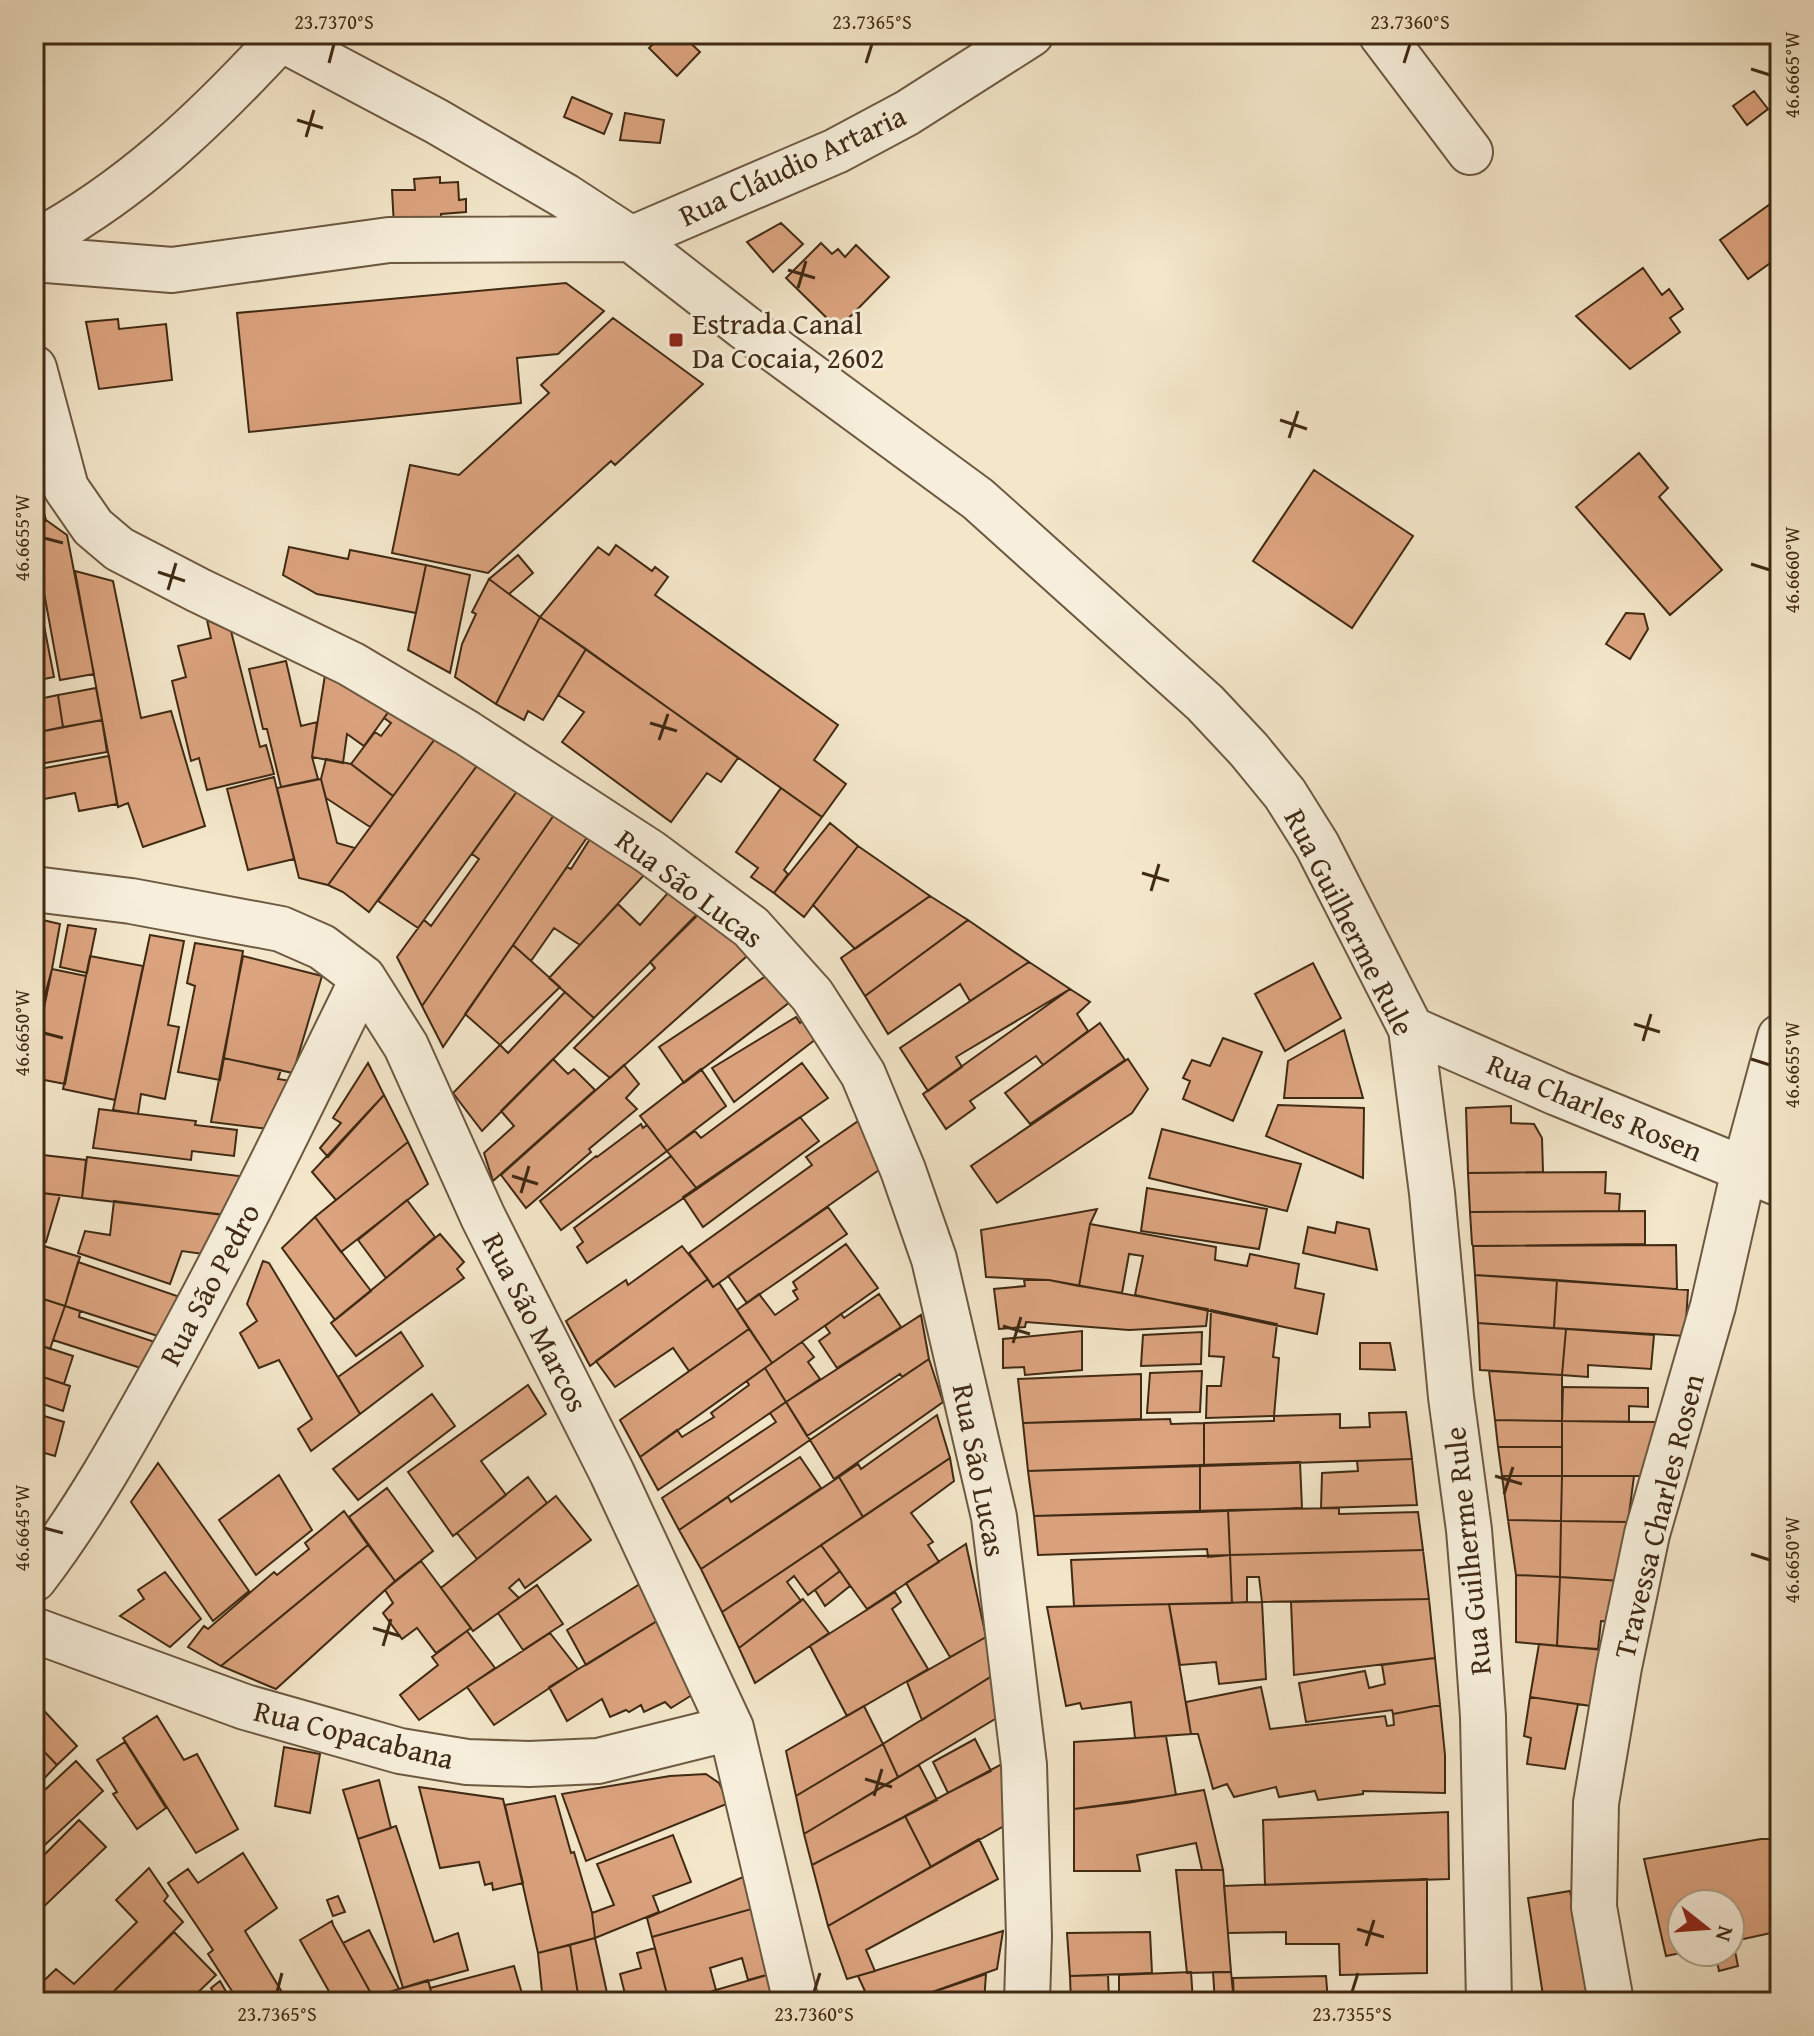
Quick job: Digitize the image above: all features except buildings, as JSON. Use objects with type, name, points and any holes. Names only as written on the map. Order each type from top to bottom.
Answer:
[{"type":"street","name":"Rua Cláudio Artaria","points":[[631,239],[836,151],[907,113],[1031,34]]},
{"type":"street","points":[[1381,34],[1470,152]]},
{"type":"street","name":"Rua Guilherme Rule","points":[[277,36],[449,128],[631,239],[744,327],[978,499],[1205,703],[1276,783],[1317,845],[1411,1029],[1432,1193],[1476,1615],[1483,1717],[1489,2002]]},
{"type":"street","points":[[34,243],[79,219],[145,171],[222,101],[277,36]]},
{"type":"street","points":[[34,259],[172,270],[389,240],[631,239]]},
{"type":"street","name":"Rua São Lucas","points":[[34,368],[66,488],[93,527],[119,549],[351,664],[467,733],[650,852],[751,927],[812,995],[863,1074],[903,1170],[934,1259],[994,1517],[1024,1765],[1029,1936],[1027,2002]]},
{"type":"street","name":"Rua São Marcos","points":[[34,889],[131,901],[281,929],[322,947],[363,978],[406,1046],[483,1217],[612,1473],[731,1728],[796,2002]]},
{"type":"street","name":"Rua São Pedro","points":[[34,1579],[66,1536],[172,1356],[264,1180],[363,978]]},
{"type":"street","name":"Rua Charles Rosen","points":[[1411,1029],[1762,1177]]},
{"type":"street","name":"Travessa Charles Rosen","points":[[1611,2002],[1594,1907],[1596,1803],[1619,1667],[1647,1534],[1713,1306],[1762,1177],[1780,1037]]},
{"type":"street","name":"Rua Copacabana","points":[[34,1630],[245,1707],[400,1751],[467,1762],[529,1764],[598,1761],[731,1728]]},
{"type":"place","name":"Estrada Canal Da Cocaia, 2602","points":[[676,340]]}]
